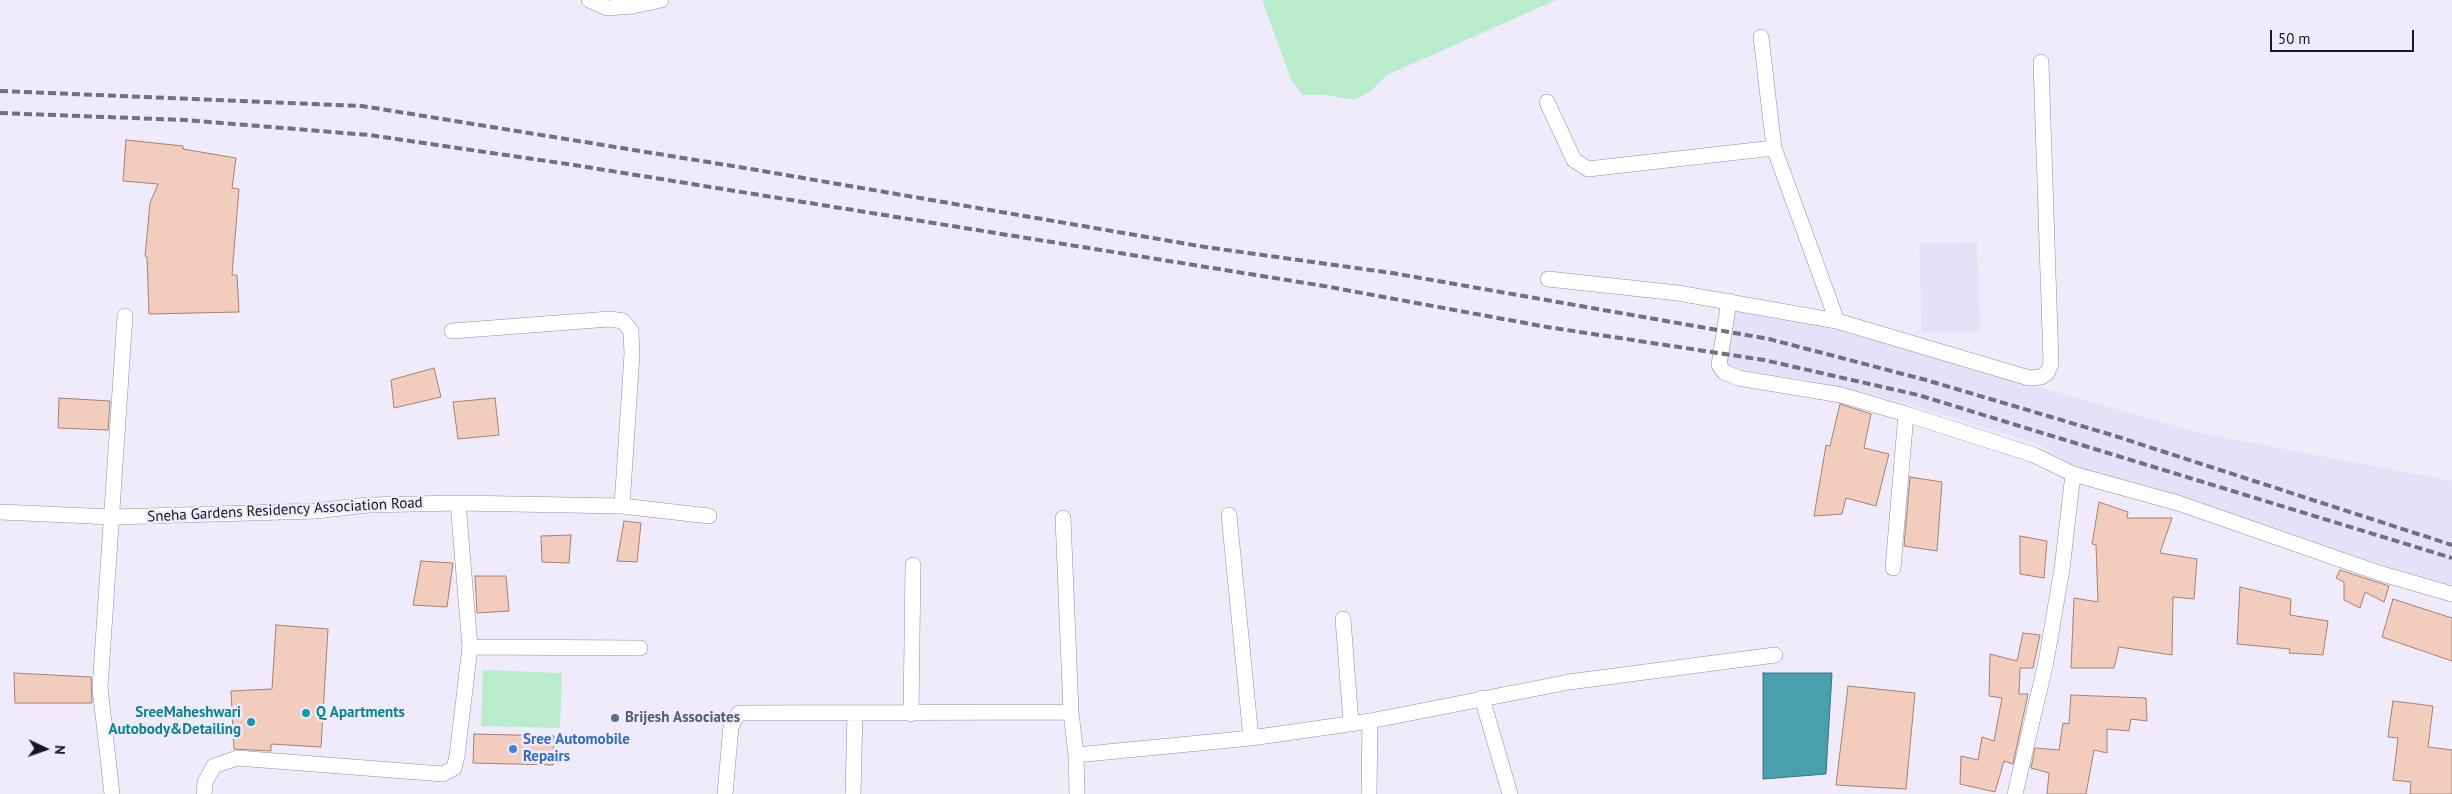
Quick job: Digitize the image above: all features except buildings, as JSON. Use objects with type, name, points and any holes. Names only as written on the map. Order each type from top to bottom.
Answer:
[{"type":"street","points":[[589,0],[607,8],[633,6],[661,0]]},
{"type":"street","points":[[1761,37],[1774,148],[1837,321]]},
{"type":"street","points":[[1548,279],[1678,293],[1837,321],[2029,378],[2041,377],[2048,372],[2051,364],[2042,62]]},
{"type":"street","points":[[1547,102],[1574,160],[1588,168],[1774,148]]},
{"type":"street","points":[[1728,301],[1720,365],[1724,372],[1738,378],[1841,395],[1906,414],[2034,455],[2073,474],[2178,503],[2379,573],[2452,594]]},
{"type":"street","points":[[112,794],[100,688],[113,517],[125,316]]},
{"type":"street","points":[[452,331],[610,319],[623,321],[631,331],[632,354],[622,506]]},
{"type":"street","points":[[1893,568],[1906,414]]},
{"type":"street","points":[[2015,794],[2046,662],[2062,569],[2073,474]]},
{"type":"street","points":[[204,794],[205,782],[214,766],[237,758],[443,774],[454,768],[470,647],[458,502]]},
{"type":"street","name":"Sneha Gardens Residency Association Road","points":[[0,512],[113,517],[316,511],[367,505],[458,502],[622,506],[709,516]]},
{"type":"street","points":[[1229,515],[1251,738]]},
{"type":"street","points":[[1063,518],[1077,794]]},
{"type":"street","points":[[911,714],[913,565]]},
{"type":"street","points":[[1343,618],[1351,723]]},
{"type":"street","points":[[470,647],[640,648]]},
{"type":"street","points":[[1076,755],[1251,738],[1370,721],[1569,682],[1775,655]]},
{"type":"street","points":[[1482,698],[1510,794]]},
{"type":"street","points":[[725,794],[732,726],[739,713],[911,714],[1072,712]]},
{"type":"street","points":[[853,794],[854,713]]},
{"type":"street","points":[[1369,794],[1370,721]]},
{"type":"shaded area","points":[[1977,242],[1980,332],[1922,333],[1919,243]]},
{"type":"shaded area","points":[[1732,309],[1825,326],[2200,433],[2452,481],[2452,587],[2073,466],[2038,444],[1905,403],[1813,381],[1727,367]]},
{"type":"green space","points":[[1262,0],[1556,0],[1387,75],[1371,91],[1355,100],[1325,95],[1303,95],[1292,82]]},
{"type":"green space","points":[[483,670],[562,673],[560,728],[481,726]]},
{"type":"water","points":[[1763,673],[1832,673],[1826,774],[1763,779]]},
{"type":"railway","points":[[0,91],[362,106],[745,168],[1205,247],[1392,273],[1769,339],[1926,380],[2112,435],[2452,545]]},
{"type":"railway","points":[[0,113],[185,120],[369,135],[574,165],[1324,286],[1547,327],[1764,360],[1918,395],[2452,558]]},
{"type":"place","name":"Q Apartments","points":[[306,713]]},
{"type":"place","name":"Brijesh Associates","points":[[615,718]]},
{"type":"place","name":"SreeMaheshwari Autobody&Detailing","points":[[251,722]]},
{"type":"place","name":"Sree Automobile Repairs","points":[[513,749]]}]
